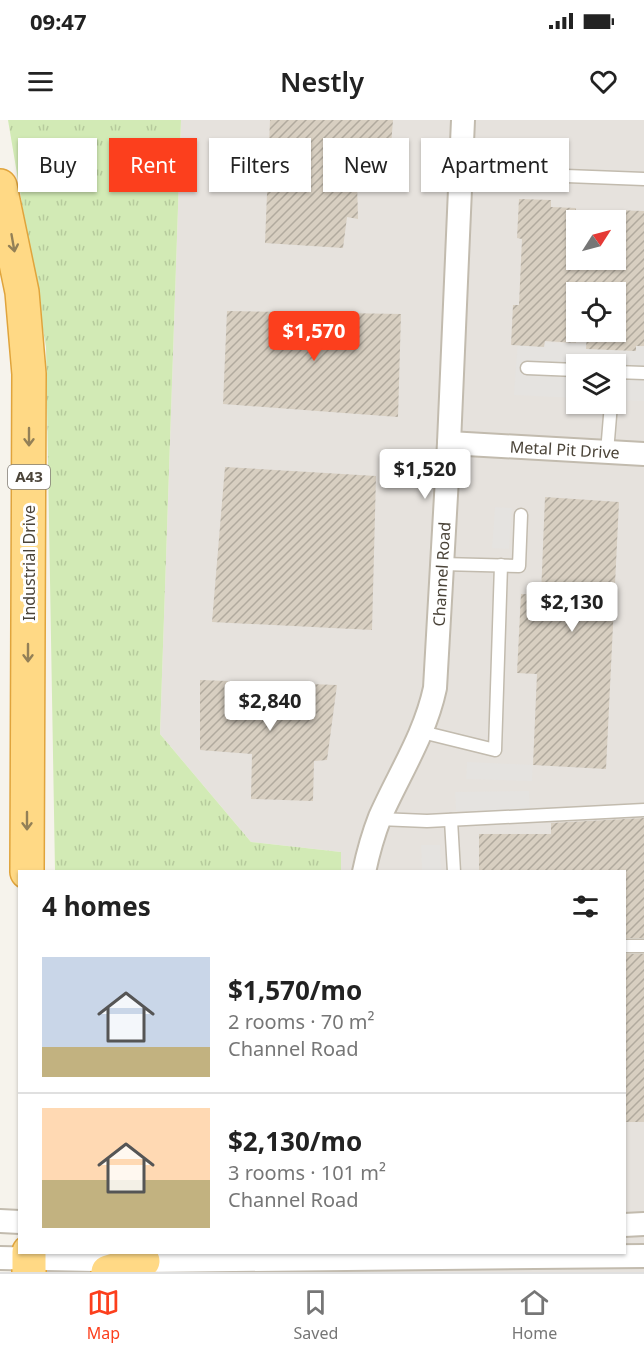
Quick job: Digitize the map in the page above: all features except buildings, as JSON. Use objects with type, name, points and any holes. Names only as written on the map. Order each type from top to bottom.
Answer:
[{"type":"highway","name":"Industrial Drive","points":[[0,186],[22,292],[29,374],[27,870]]},
{"type":"highway","points":[[108,1272],[143,1261]]},
{"type":"street","name":"Channel Road","points":[[462,138],[463,120]]},
{"type":"street","name":"Channel Road","points":[[365,870],[379,819],[422,732],[429,715],[435,688],[449,444],[459,192]]},
{"type":"street","name":"Metal Pit Drive","points":[[449,444],[644,454]]},
{"type":"street","points":[[0,1221],[18,1222]]},
{"type":"street","points":[[626,1225],[644,1224]]},
{"type":"street","points":[[22,1260],[356,1261],[644,1256]]},
{"type":"lane","points":[[569,176],[644,179]]},
{"type":"lane","points":[[527,368],[566,370]]},
{"type":"lane","points":[[626,372],[644,373]]},
{"type":"lane","points":[[607,452],[610,414]]},
{"type":"lane","points":[[442,564],[519,566],[521,515]]},
{"type":"lane","points":[[422,732],[495,750],[501,565]]},
{"type":"lane","points":[[379,819],[452,820],[644,810]]},
{"type":"lane","points":[[452,820],[454,870]]},
{"type":"lane","points":[[626,946],[644,946]]},
{"type":"shaded area","points":[[181,120],[644,120],[644,1272],[344,1272],[344,1254],[626,1254],[626,870],[341,870],[341,852],[251,842],[160,734],[179,192],[197,192],[197,138],[180,138]]},
{"type":"shaded area","points":[[518,341],[644,347],[644,401],[626,400],[626,354],[566,354],[566,398],[514,395]]},
{"type":"shaded area","points":[[495,507],[512,508],[509,549],[492,548]]},
{"type":"shaded area","points":[[467,762],[533,765],[532,781],[466,779]]},
{"type":"shaded area","points":[[529,791],[530,810],[456,811],[455,792]]},
{"type":"shaded area","points":[[421,845],[440,845],[441,870],[422,870]]},
{"type":"green space","points":[[8,120],[181,120],[180,138],[109,138],[109,192],[179,192],[160,734],[251,842],[341,852],[341,870],[55,870],[46,347],[20,192],[97,192],[97,138],[18,138],[18,180]]}]
